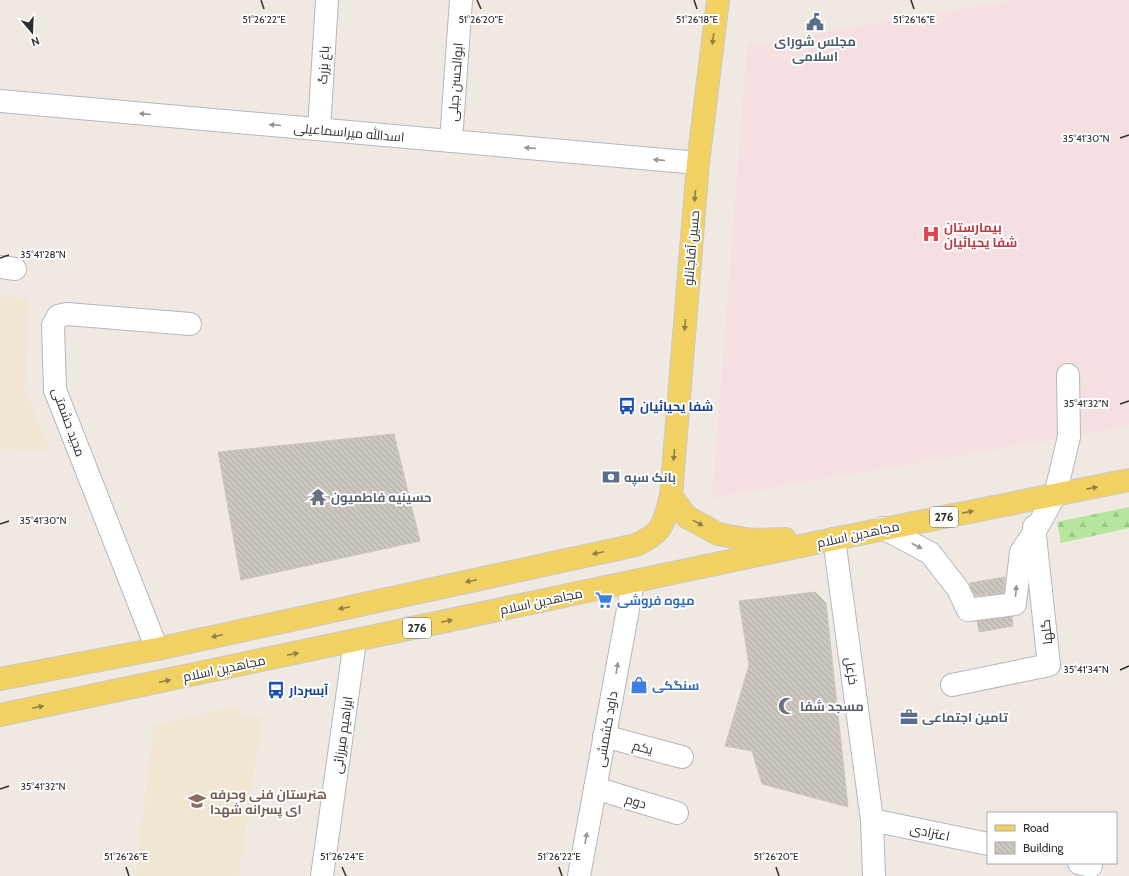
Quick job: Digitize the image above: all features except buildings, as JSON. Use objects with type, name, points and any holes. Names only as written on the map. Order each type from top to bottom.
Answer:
[{"type":"main road","name":"حسین آقاجانلو","points":[[157,649],[636,545],[652,538],[662,527],[671,496],[698,163],[718,0]]},
{"type":"main road","name":"مجاهدین اسلام","points":[[0,715],[883,528],[1129,480]]},
{"type":"main road","points":[[671,496],[687,516],[718,534],[751,540],[834,539]]},
{"type":"main road","points":[[0,679],[157,649]]},
{"type":"street","name":"باغ بزرگ","points":[[319,129],[327,0]]},
{"type":"street","name":"ابوالحسن جبلی","points":[[451,141],[461,0]]},
{"type":"street","name":"اسدالله میراسماعیلی","points":[[0,101],[698,163]]},
{"type":"street","name":"مجید حشمتی","points":[[157,649],[55,390],[54,325],[58,316],[67,314],[190,324]]},
{"type":"street","points":[[883,528],[930,553],[958,589],[968,610],[1015,604],[1021,552],[1034,533],[1055,495],[1069,437],[1068,375]]},
{"type":"street","name":"گلها","points":[[952,685],[1049,665],[1030,500]]},
{"type":"street","name":"خزعل","points":[[834,539],[872,820],[874,876]]},
{"type":"street","name":"داود کشمشی","points":[[579,876],[633,582]]},
{"type":"street","name":"ابراهیم میرزائی","points":[[322,876],[354,641]]},
{"type":"street","name":"یکم","points":[[604,736],[682,757]]},
{"type":"street","name":"دوم","points":[[595,788],[677,813]]},
{"type":"street","name":"اعتزادی","points":[[872,820],[987,844]]},
{"type":"shaded area","name":"بیمارستان شفا یحیائیان","points":[[1014,0],[1129,0],[1129,424],[1121,428],[712,498],[747,45]]},
{"type":"shaded area","points":[[0,296],[28,299],[25,392],[51,450],[0,449]]},
{"type":"shaded area","name":"هنرستان فنی وحرفه ای پسرانه شهدا","points":[[241,705],[241,718],[262,717],[239,876],[136,876],[154,725]]},
{"type":"green space","points":[[1129,507],[1129,528],[1061,543],[1057,522]]},
{"type":"place","name":"مجلس شورای اسلامی","points":[[815,22]]},
{"type":"place","name":"بیمارستان شفا یحیائیان","points":[[931,234]]},
{"type":"place","name":"شفا یحیائیان","points":[[627,406]]},
{"type":"place","name":"بانک سپه","points":[[611,477]]},
{"type":"place","name":"حسینیه فاطمیون","points":[[318,497]]},
{"type":"place","name":"میوه فروشی","points":[[604,600]]},
{"type":"place","name":"سنگکی","points":[[639,685]]},
{"type":"place","name":"آبسردار","points":[[276,690]]},
{"type":"place","name":"مسجد شفا","points":[[787,706]]},
{"type":"place","name":"تامین اجتماعی","points":[[909,717]]},
{"type":"place","name":"هنرستان فنی وحرفه ای پسرانه شهدا","points":[[197,801]]}]
